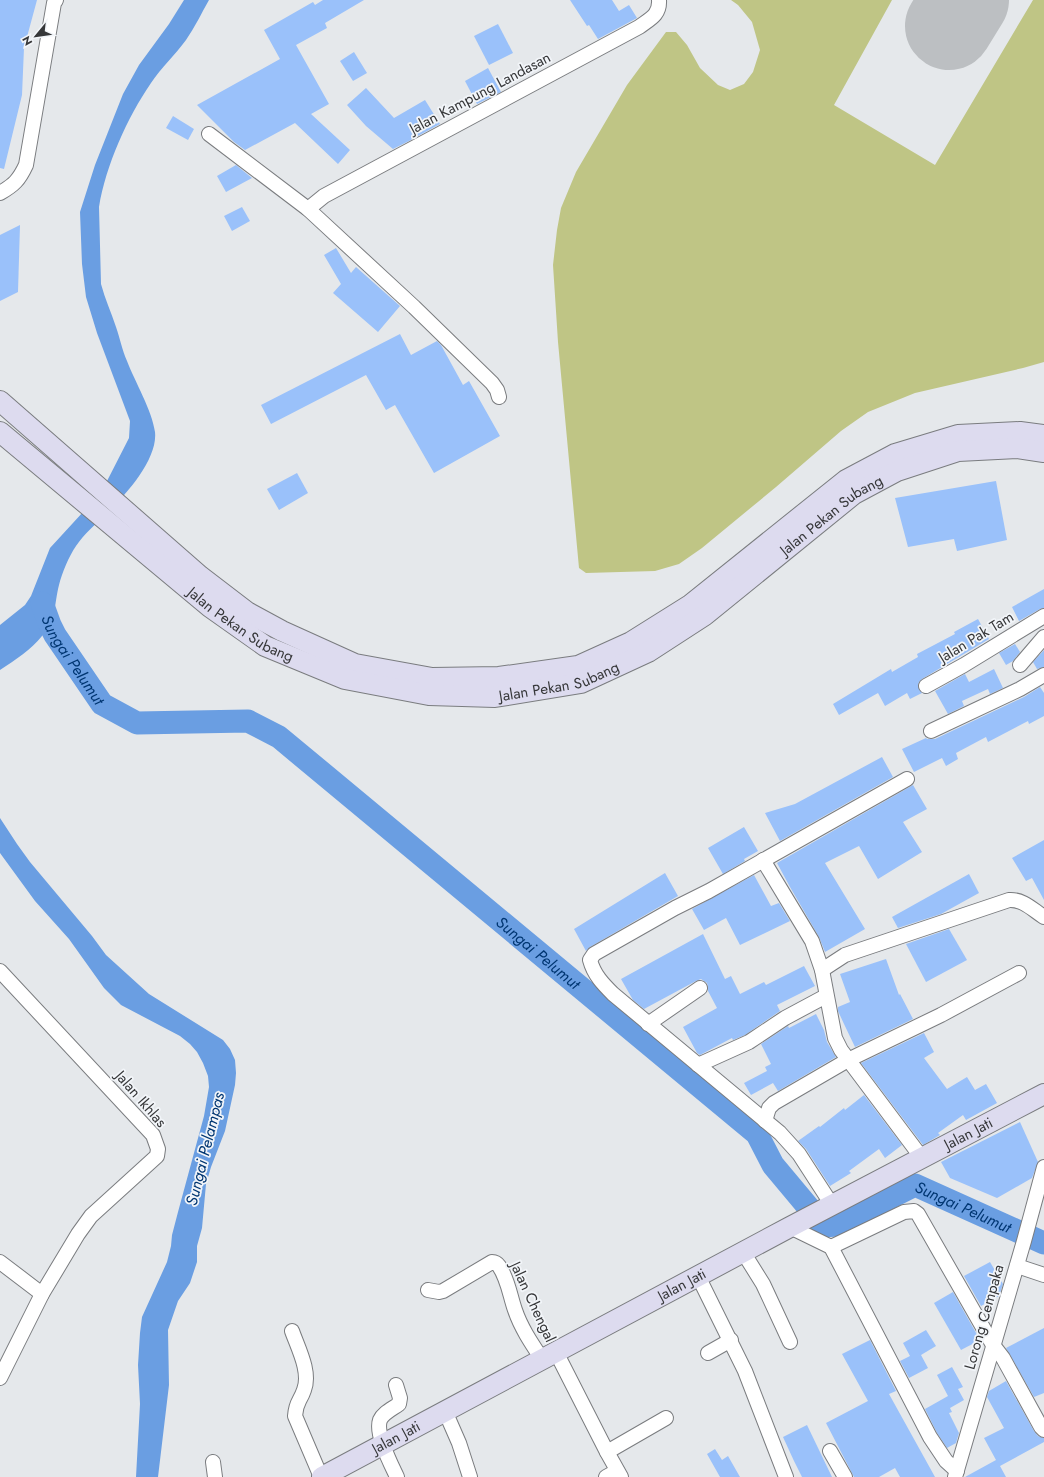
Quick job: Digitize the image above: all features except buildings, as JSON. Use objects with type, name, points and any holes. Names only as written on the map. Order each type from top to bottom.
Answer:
[{"type":"main road","name":"Jalan Pekan Subang","points":[[0,401],[200,576],[247,612],[282,631],[355,664],[432,678],[500,677],[578,666],[631,642],[690,605],[846,480],[895,454],[958,435],[1020,432],[1044,435]]},
{"type":"main road","points":[[0,432],[64,486]]},
{"type":"main road","name":"Jalan Pekan Subang","points":[[64,486],[210,607],[265,646],[345,679],[429,695],[495,697],[581,683],[648,652],[705,615],[854,494],[897,471],[958,451],[1017,448],[1044,452]]},
{"type":"main road","points":[[0,450],[12,452],[64,486]]},
{"type":"main road","name":"Jalan Jati","points":[[321,1477],[790,1227],[1044,1094]]},
{"type":"street","points":[[0,193],[20,178],[26,165],[54,3],[56,0]]},
{"type":"street","name":"Jalan Kampung Landasan","points":[[308,209],[324,196],[639,26],[657,13],[660,8],[659,0]]},
{"type":"street","points":[[209,134],[308,209],[414,307],[492,383],[497,390],[499,397]]},
{"type":"street","name":"Jalan Pak Tam","points":[[926,686],[964,665],[1044,616]]},
{"type":"street","points":[[1020,665],[1044,637]]},
{"type":"street","points":[[931,731],[1020,689],[1044,675]]},
{"type":"street","points":[[830,1206],[799,1154],[780,1133],[613,994],[598,978],[592,968],[590,960],[594,954],[907,779]]},
{"type":"street","points":[[763,860],[812,941],[822,970],[835,1038],[841,1050],[922,1158]]},
{"type":"street","points":[[822,970],[845,955],[1009,900],[1021,902],[1044,917]]},
{"type":"street","name":"Jalan Ikhlas","points":[[0,970],[153,1135],[158,1149],[157,1156],[91,1216],[78,1234],[42,1294],[0,1378]]},
{"type":"street","points":[[765,1121],[769,1108],[774,1103],[848,1060],[941,1015],[1019,973]]},
{"type":"street","points":[[648,1024],[700,988]]},
{"type":"street","points":[[698,1065],[749,1042],[785,1018],[826,996]]},
{"type":"street","name":"Lorong Cempaka","points":[[956,1474],[1017,1266],[1044,1167]]},
{"type":"street","points":[[831,1247],[904,1212],[914,1211],[918,1214],[993,1345],[1003,1358],[1044,1430]]},
{"type":"street","points":[[790,1227],[831,1247],[930,1437],[956,1474]]},
{"type":"street","points":[[743,1252],[763,1284],[790,1342]]},
{"type":"street","points":[[0,1262],[42,1294]]},
{"type":"street","name":"Jalan Chengal","points":[[428,1290],[443,1292],[492,1262],[496,1262],[499,1265],[507,1284],[515,1311],[526,1335],[549,1356],[607,1452],[615,1475]]},
{"type":"street","points":[[1017,1266],[1044,1275]]},
{"type":"street","points":[[698,1276],[748,1378],[786,1477]]},
{"type":"street","points":[[292,1331],[306,1371],[305,1390],[296,1406],[295,1416],[321,1477]]},
{"type":"street","points":[[708,1353],[730,1340]]},
{"type":"street","points":[[396,1385],[400,1398],[399,1404],[385,1413],[380,1420],[379,1425],[382,1444],[397,1477]]},
{"type":"street","points":[[445,1411],[459,1443],[470,1477]]},
{"type":"street","points":[[607,1452],[666,1418]]},
{"type":"street","points":[[830,1451],[845,1477]]},
{"type":"street","points":[[213,1462],[215,1477]]},
{"type":"green space","points":[[731,0],[892,0],[834,105],[935,165],[1033,0],[1044,0],[1044,362],[915,393],[868,412],[841,431],[702,548],[679,564],[655,571],[586,573],[579,568],[558,342],[553,265],[561,208],[576,172],[627,85],[666,32],[676,32],[687,45],[700,68],[718,85],[730,90],[744,84],[753,72],[760,50],[752,22],[738,5]]},
{"type":"water","points":[[184,0],[209,0],[186,40],[155,77],[134,111],[112,159],[102,191],[99,207],[101,284],[125,357],[147,405],[153,423],[155,432],[151,454],[146,466],[130,488],[86,534],[73,550],[62,575],[57,592],[53,617],[47,629],[38,641],[28,650],[0,670],[0,625],[25,605],[31,596],[50,548],[95,499],[106,483],[129,438],[130,421],[97,333],[86,297],[82,264],[80,212],[95,165],[123,94],[139,65],[169,24]]},
{"type":"water","name":"Sungai Pelampas","points":[[0,818],[30,862],[106,955],[149,994],[223,1040],[230,1049],[235,1060],[235,1085],[225,1131],[206,1184],[202,1228],[197,1246],[197,1262],[190,1283],[178,1301],[168,1330],[169,1385],[158,1477],[136,1477],[140,1404],[138,1365],[140,1333],[142,1317],[167,1262],[172,1235],[204,1116],[209,1087],[208,1076],[197,1052],[190,1044],[180,1036],[121,1005],[104,988],[69,939],[35,901],[0,853]]},
{"type":"waterway","name":"Sungai Pelumut","points":[[42,603],[55,635],[102,704],[137,723],[248,721],[279,737],[757,1134],[773,1165],[824,1226],[836,1225],[915,1185],[1044,1243]]},
{"type":"runway","points":[[949,26],[965,0]]}]
